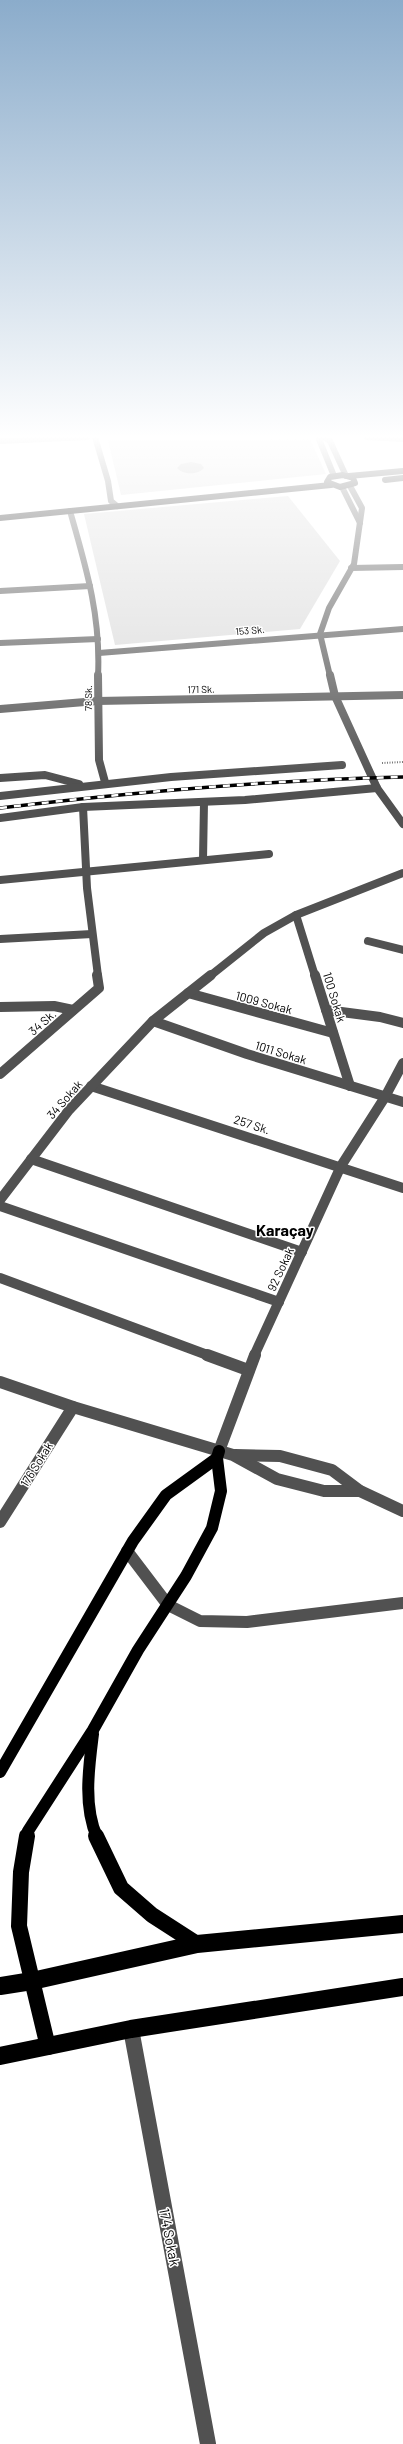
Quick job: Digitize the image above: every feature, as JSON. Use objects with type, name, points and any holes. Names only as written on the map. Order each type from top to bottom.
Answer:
[{"type":"highway","points":[[0,1986],[32,1981],[197,1944],[403,1924]]},
{"type":"highway","points":[[0,2056],[131,2029],[403,1986]]},
{"type":"main road","points":[[0,1772],[127,1551],[166,1494],[218,1454]]},
{"type":"main road","points":[[48,2047],[19,1926],[21,1872],[28,1831],[93,1730],[138,1650],[168,1605],[212,1528],[221,1491],[218,1454]]},
{"type":"main road","points":[[93,1730],[88,1773],[92,1826],[121,1888],[152,1915],[197,1944]]},
{"type":"street","name":"78 Sk.","points":[[81,551],[90,586],[98,639],[99,653],[97,702],[99,760],[105,782]]},
{"type":"street","points":[[354,551],[351,568],[329,608],[320,634],[335,696],[377,788],[403,824]]},
{"type":"street","points":[[351,568],[403,567]]},
{"type":"street","points":[[0,591],[90,586]]},
{"type":"street","name":"153 Sk.","points":[[99,653],[403,628]]},
{"type":"street","points":[[0,643],[98,639]]},
{"type":"street","name":"171 Sk.","points":[[0,709],[97,702],[403,695]]},
{"type":"street","points":[[0,796],[105,782],[195,774],[342,765]]},
{"type":"street","points":[[0,778],[45,775],[82,785]]},
{"type":"street","points":[[0,818],[83,807],[204,802],[377,788]]},
{"type":"street","points":[[203,860],[204,802]]},
{"type":"street","points":[[0,939],[92,934],[86,872],[83,807]]},
{"type":"street","points":[[0,880],[270,854]]},
{"type":"street","name":"34 Sokak","points":[[0,1200],[69,1110],[153,1021],[264,933],[296,915],[403,873]]},
{"type":"street","name":"100 Sokak","points":[[296,915],[350,1086]]},
{"type":"street","name":"34 Sk.","points":[[0,1074],[99,988],[92,934]]},
{"type":"street","points":[[368,941],[403,950]]},
{"type":"street","name":"1009 Sokak","points":[[188,993],[333,1033]]},
{"type":"street","points":[[0,1008],[54,1006],[73,1010]]},
{"type":"street","points":[[326,1010],[380,1017],[403,1023]]},
{"type":"street","name":"1011 Sokak","points":[[153,1021],[247,1054],[403,1102]]},
{"type":"street","name":"92 Sokak","points":[[218,1454],[248,1370],[342,1166],[385,1097],[403,1063]]},
{"type":"street","name":"257 Sk.","points":[[92,1086],[342,1166],[403,1188]]},
{"type":"street","points":[[31,1159],[302,1252]]},
{"type":"street","points":[[0,1206],[279,1302]]},
{"type":"street","points":[[0,1278],[248,1370]]},
{"type":"street","points":[[0,1382],[218,1454],[280,1456],[332,1470],[360,1491],[403,1512]]},
{"type":"street","name":"176 Sokak","points":[[0,1522],[73,1406]]},
{"type":"street","points":[[233,1455],[277,1479],[324,1492],[360,1491]]},
{"type":"street","points":[[127,1551],[168,1605],[200,1621],[247,1622],[403,1603]]},
{"type":"street","name":"174 Sokak","points":[[131,2029],[208,2444]]},
{"type":"shaded area","points":[[93,551],[332,551],[340,561],[300,629],[115,645]]},
{"type":"railway","points":[[0,808],[101,797],[251,784],[403,777]]},
{"type":"district","name":"Karaçay","points":[[285,1229]]}]
